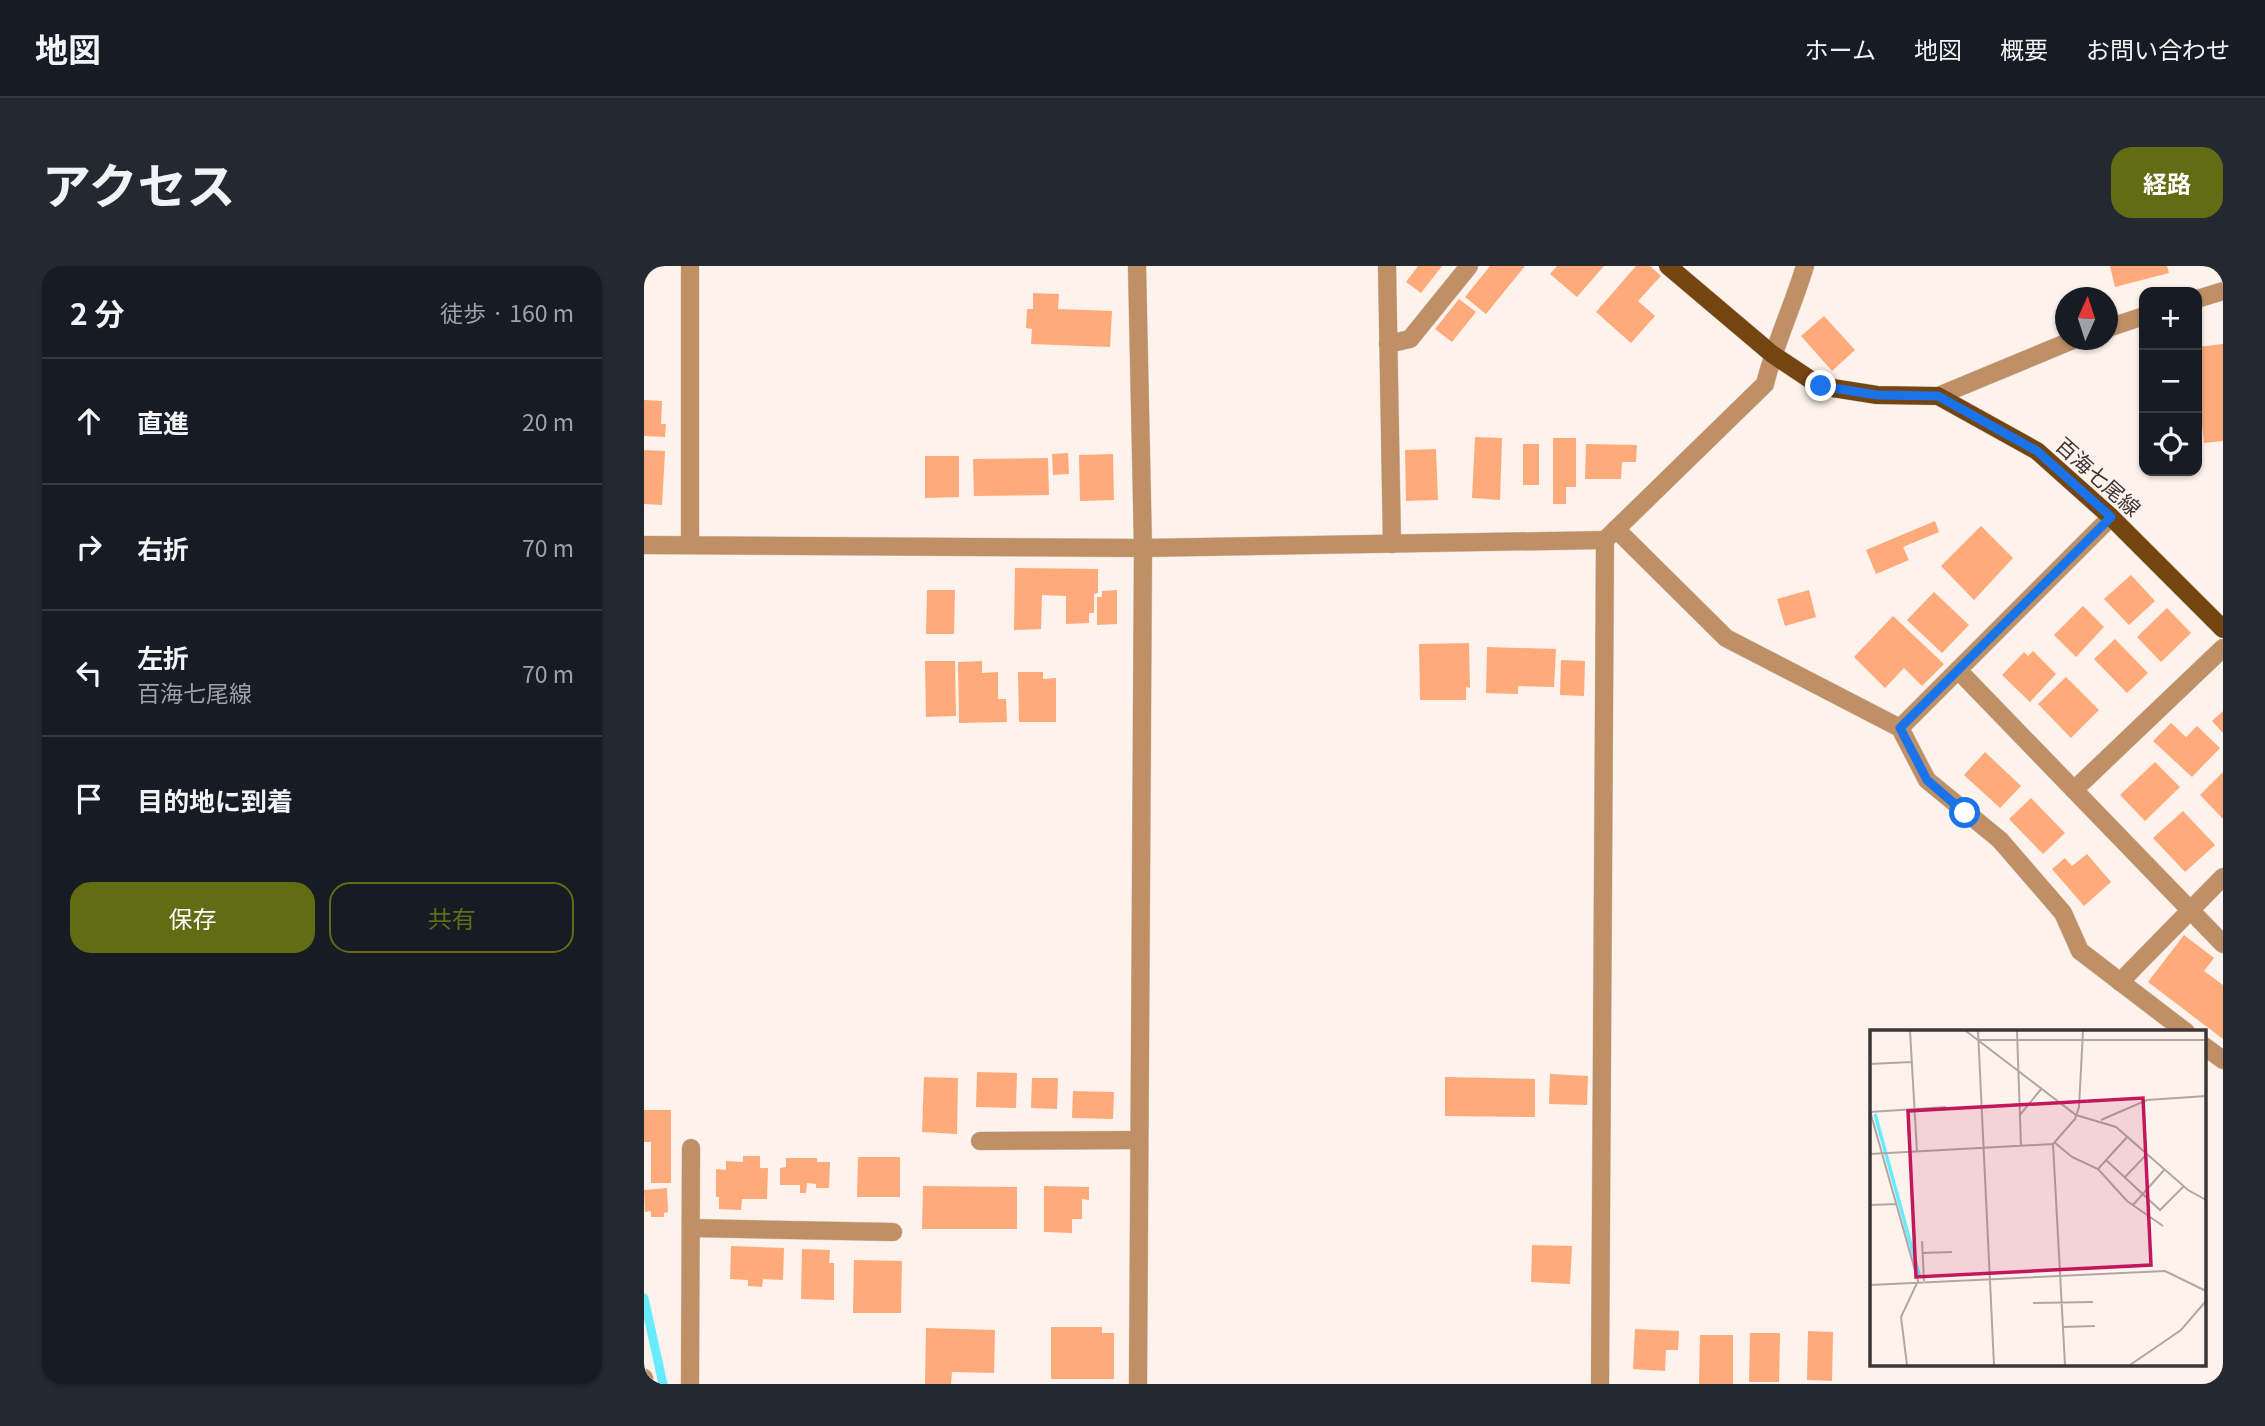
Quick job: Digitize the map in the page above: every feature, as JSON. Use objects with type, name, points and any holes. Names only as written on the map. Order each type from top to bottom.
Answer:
[{"type":"main road","name":"百海七尾線","points":[[1668,266],[1772,355],[1821,386],[1877,395],[1938,396],[2037,451],[2111,517],[2223,629]]},
{"type":"street","points":[[690,266],[690,545]]},
{"type":"street","points":[[1137,266],[1143,548],[1138,1384]]},
{"type":"street","points":[[1387,266],[1392,544]]},
{"type":"street","points":[[1388,344],[1410,339],[1469,266]]},
{"type":"street","points":[[644,545],[1143,548],[1392,544],[1611,535],[1765,384],[1772,355],[1795,300],[1805,266]]},
{"type":"street","points":[[2202,297],[2223,291]]},
{"type":"street","points":[[2118,325],[2139,318]]},
{"type":"street","points":[[1938,396],[2055,347]]},
{"type":"street","points":[[1900,728],[2111,517]]},
{"type":"street","points":[[1611,535],[1727,638],[1900,728],[1927,780],[2000,840],[2063,913],[2080,951],[2183,1030]]},
{"type":"street","points":[[1600,1384],[1611,535]]},
{"type":"street","points":[[2074,790],[2223,648]]},
{"type":"street","points":[[1958,670],[2223,944]]},
{"type":"street","points":[[2120,982],[2223,877]]},
{"type":"street","points":[[2206,1047],[2223,1060]]},
{"type":"street","points":[[980,1141],[1139,1140]]},
{"type":"street","points":[[690,1384],[691,1148]]},
{"type":"street","points":[[691,1228],[893,1232]]},
{"type":"street","points":[[644,1378],[645,1384]]},
{"type":"building","points":[[1418,266],[1442,266],[1421,293],[1406,282]]},
{"type":"building","points":[[1490,266],[1525,266],[1486,314],[1465,297]]},
{"type":"building","points":[[1557,266],[1604,266],[1577,297],[1550,274]]},
{"type":"building","points":[[1636,266],[1650,266],[1661,276],[1638,301],[1655,316],[1631,343],[1596,312]]},
{"type":"building","points":[[2110,266],[2167,266],[2169,273],[2115,287]]},
{"type":"building","points":[[1033,293],[1059,294],[1058,309],[1112,311],[1110,347],[1031,344],[1032,329],[1026,328],[1027,309],[1033,309]]},
{"type":"building","points":[[1459,299],[1476,312],[1452,342],[1435,329]]},
{"type":"building","points":[[1824,316],[1855,350],[1832,371],[1801,336]]},
{"type":"building","points":[[2223,344],[2223,441],[2204,443],[2202,346]]},
{"type":"building","points":[[644,400],[662,401],[661,424],[666,424],[665,437],[644,436]]},
{"type":"building","points":[[1475,437],[1502,438],[1500,500],[1472,498]]},
{"type":"building","points":[[1553,438],[1576,438],[1576,487],[1566,487],[1566,504],[1553,504]]},
{"type":"building","points":[[1523,444],[1539,444],[1539,485],[1523,485]]},
{"type":"building","points":[[1586,444],[1637,445],[1636,462],[1622,462],[1621,479],[1585,479]]},
{"type":"building","points":[[1436,449],[1438,500],[1406,501],[1405,450]]},
{"type":"building","points":[[644,450],[665,451],[662,505],[644,504]]},
{"type":"building","points":[[1068,453],[1069,474],[1053,475],[1052,454]]},
{"type":"building","points":[[1113,454],[1114,500],[1080,501],[1079,455]]},
{"type":"building","points":[[925,456],[959,456],[959,497],[925,498]]},
{"type":"building","points":[[1048,458],[1049,495],[974,496],[973,459]]},
{"type":"building","points":[[1935,521],[1939,532],[1903,547],[1909,560],[1876,574],[1866,550]]},
{"type":"building","points":[[1981,526],[2013,558],[1974,600],[1941,566]]},
{"type":"building","points":[[1015,568],[1098,569],[1098,593],[1094,594],[1094,613],[1089,613],[1089,623],[1066,624],[1066,596],[1042,595],[1041,629],[1014,630]]},
{"type":"building","points":[[2131,575],[2155,601],[2129,625],[2104,599]]},
{"type":"building","points":[[927,590],[955,590],[954,634],[926,634]]},
{"type":"building","points":[[1117,590],[1117,624],[1097,625],[1097,597],[1102,597],[1102,591]]},
{"type":"building","points":[[1809,590],[1816,617],[1785,626],[1777,599]]},
{"type":"building","points":[[1934,592],[1969,625],[1942,653],[1907,620]]},
{"type":"building","points":[[2083,606],[2104,627],[2076,657],[2054,635]]},
{"type":"building","points":[[2167,608],[2191,633],[2161,662],[2137,637]]},
{"type":"building","points":[[1893,616],[1944,664],[1922,686],[1904,668],[1885,688],[1854,657]]},
{"type":"building","points":[[2115,639],[2148,673],[2127,693],[2094,659]]},
{"type":"building","points":[[1469,643],[1470,688],[1466,687],[1466,700],[1420,700],[1419,644]]},
{"type":"building","points":[[1487,647],[1556,649],[1554,687],[1518,686],[1518,694],[1486,693]]},
{"type":"building","points":[[2033,651],[2056,674],[2030,702],[2002,675],[2024,652],[2028,656]]},
{"type":"building","points":[[1561,660],[1585,661],[1584,696],[1560,695]]},
{"type":"building","points":[[925,661],[955,661],[956,716],[926,717]]},
{"type":"building","points":[[982,661],[982,673],[998,672],[998,699],[1006,699],[1007,722],[959,723],[958,662]]},
{"type":"building","points":[[1018,672],[1043,672],[1043,679],[1056,678],[1056,722],[1019,722]]},
{"type":"building","points":[[2066,677],[2099,710],[2071,738],[2038,704]]},
{"type":"building","points":[[2223,711],[2223,733],[2212,721]]},
{"type":"building","points":[[2171,723],[2186,737],[2197,726],[2220,748],[2192,777],[2153,741]]},
{"type":"building","points":[[1985,752],[2021,786],[2000,808],[1964,775]]},
{"type":"building","points":[[2155,762],[2180,787],[2145,821],[2120,795]]},
{"type":"building","points":[[2223,772],[2223,819],[2200,795]]},
{"type":"building","points":[[2031,798],[2065,833],[2043,854],[2009,819]]},
{"type":"building","points":[[2183,811],[2215,845],[2185,872],[2153,838]]},
{"type":"building","points":[[2087,854],[2111,882],[2084,906],[2052,869],[2065,858],[2072,866]]},
{"type":"building","points":[[2184,935],[2214,958],[2204,971],[2223,985],[2223,1039],[2148,982]]},
{"type":"building","points":[[977,1072],[1017,1073],[1016,1108],[976,1107]]},
{"type":"building","points":[[1550,1074],[1588,1076],[1587,1105],[1549,1104]]},
{"type":"building","points":[[924,1077],[958,1078],[957,1134],[922,1132]]},
{"type":"building","points":[[1445,1077],[1535,1079],[1535,1117],[1445,1116]]},
{"type":"building","points":[[1032,1078],[1058,1078],[1057,1109],[1031,1108]]},
{"type":"building","points":[[1073,1091],[1114,1092],[1113,1119],[1072,1118]]},
{"type":"building","points":[[644,1110],[671,1110],[671,1183],[651,1183],[651,1142],[644,1142]]},
{"type":"building","points":[[743,1156],[760,1156],[760,1168],[768,1168],[767,1199],[742,1199],[741,1210],[719,1209],[716,1169],[726,1170],[726,1161],[743,1162]]},
{"type":"building","points":[[858,1157],[900,1157],[900,1197],[857,1197]]},
{"type":"building","points":[[786,1158],[817,1158],[817,1162],[830,1162],[829,1188],[816,1188],[816,1184],[807,1183],[806,1193],[800,1193],[800,1185],[780,1185],[780,1168],[786,1167]]},
{"type":"building","points":[[923,1186],[1017,1187],[1017,1229],[922,1229]]},
{"type":"building","points":[[1044,1186],[1089,1187],[1089,1200],[1082,1199],[1082,1219],[1072,1219],[1072,1233],[1044,1232]]},
{"type":"building","points":[[667,1188],[668,1212],[664,1213],[664,1217],[651,1217],[651,1211],[645,1212],[644,1190]]},
{"type":"building","points":[[1532,1245],[1572,1246],[1570,1284],[1531,1282]]},
{"type":"building","points":[[731,1246],[784,1248],[783,1280],[763,1279],[762,1287],[748,1286],[748,1280],[730,1279]]},
{"type":"building","points":[[802,1249],[830,1250],[829,1263],[834,1263],[834,1300],[801,1299]]},
{"type":"building","points":[[854,1260],[902,1261],[901,1313],[853,1313]]},
{"type":"building","points":[[1051,1327],[1102,1327],[1102,1333],[1114,1333],[1114,1379],[1051,1379]]},
{"type":"building","points":[[926,1328],[995,1330],[994,1373],[952,1372],[951,1384],[925,1384]]},
{"type":"building","points":[[1635,1329],[1679,1331],[1678,1350],[1666,1350],[1665,1371],[1633,1369]]},
{"type":"building","points":[[1808,1331],[1833,1332],[1832,1381],[1807,1380]]},
{"type":"building","points":[[1750,1333],[1780,1333],[1779,1382],[1749,1382]]},
{"type":"building","points":[[1700,1335],[1733,1335],[1733,1384],[1699,1384]]},
{"type":"waterway","points":[[644,1298],[663,1384]]},
{"type":"route","points":[[1821,386],[1877,395],[1938,396],[2037,451],[2111,517],[1900,728],[1927,780],[1965,813]]}]
